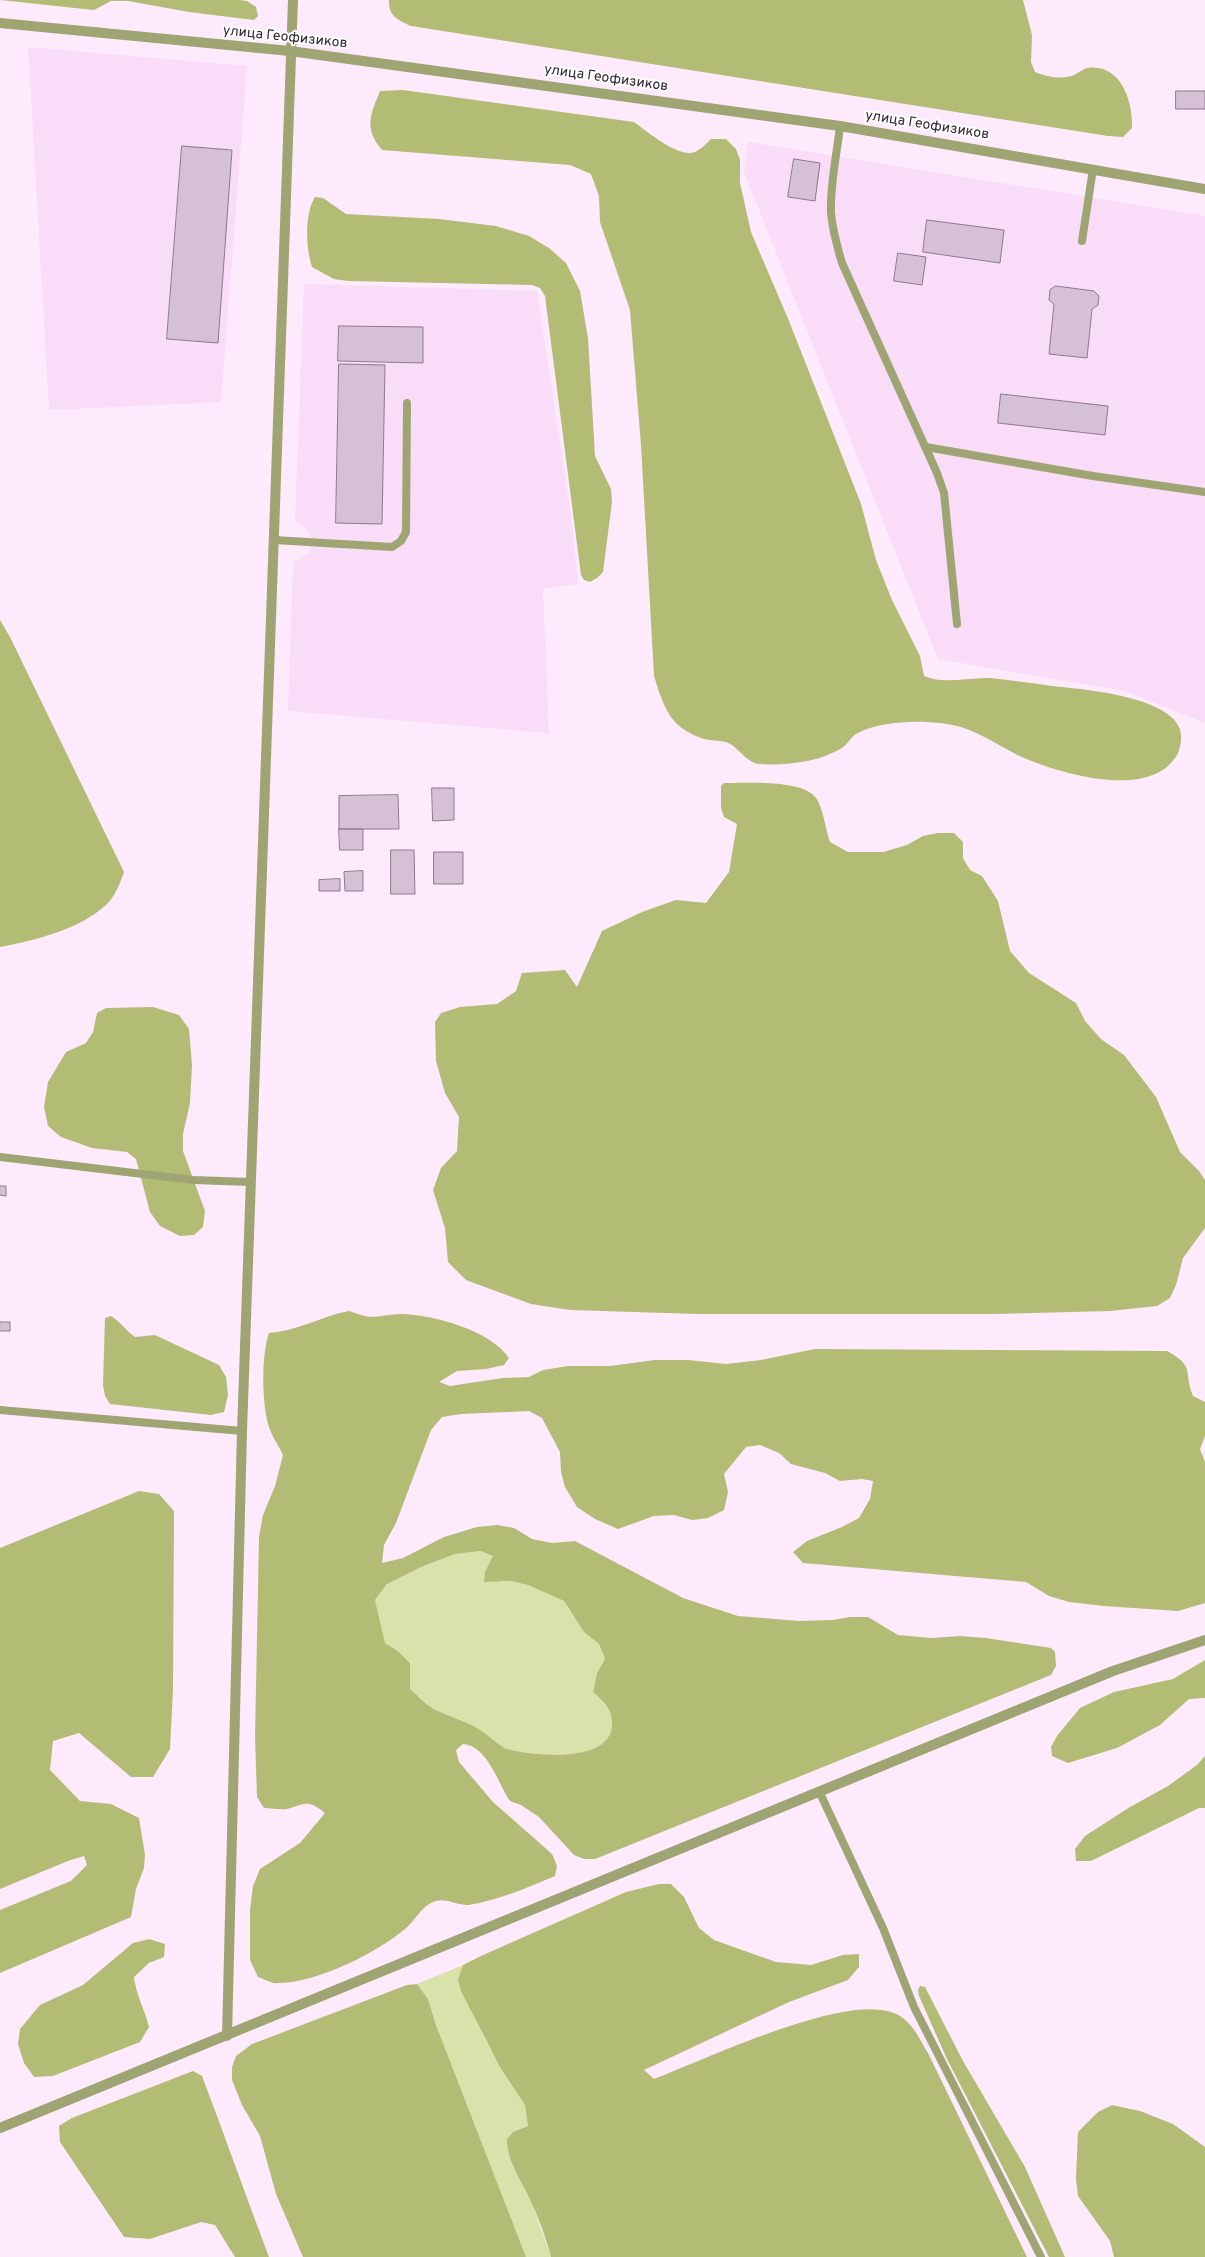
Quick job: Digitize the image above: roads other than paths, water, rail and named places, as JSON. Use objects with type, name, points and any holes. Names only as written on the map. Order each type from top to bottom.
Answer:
[{"type":"street","points":[[227,2036],[242,1431],[293,0]]},
{"type":"street","name":"улица Геофизиков","points":[[0,23],[290,51],[840,126],[1205,189]]},
{"type":"street","points":[[0,2128],[1113,1671],[1205,1640]]},
{"type":"lane","points":[[840,126],[831,212],[834,236],[842,263],[926,448],[944,492],[957,624]]},
{"type":"lane","points":[[1082,241],[1093,169]]},
{"type":"lane","points":[[274,540],[392,547],[401,541],[406,532],[406,403]]},
{"type":"lane","points":[[926,448],[1093,476],[1205,492]]},
{"type":"lane","points":[[0,1157],[192,1180],[251,1182]]},
{"type":"lane","points":[[0,1410],[242,1431]]},
{"type":"lane","points":[[819,1791],[883,1928],[914,2007],[1041,2257]]}]
